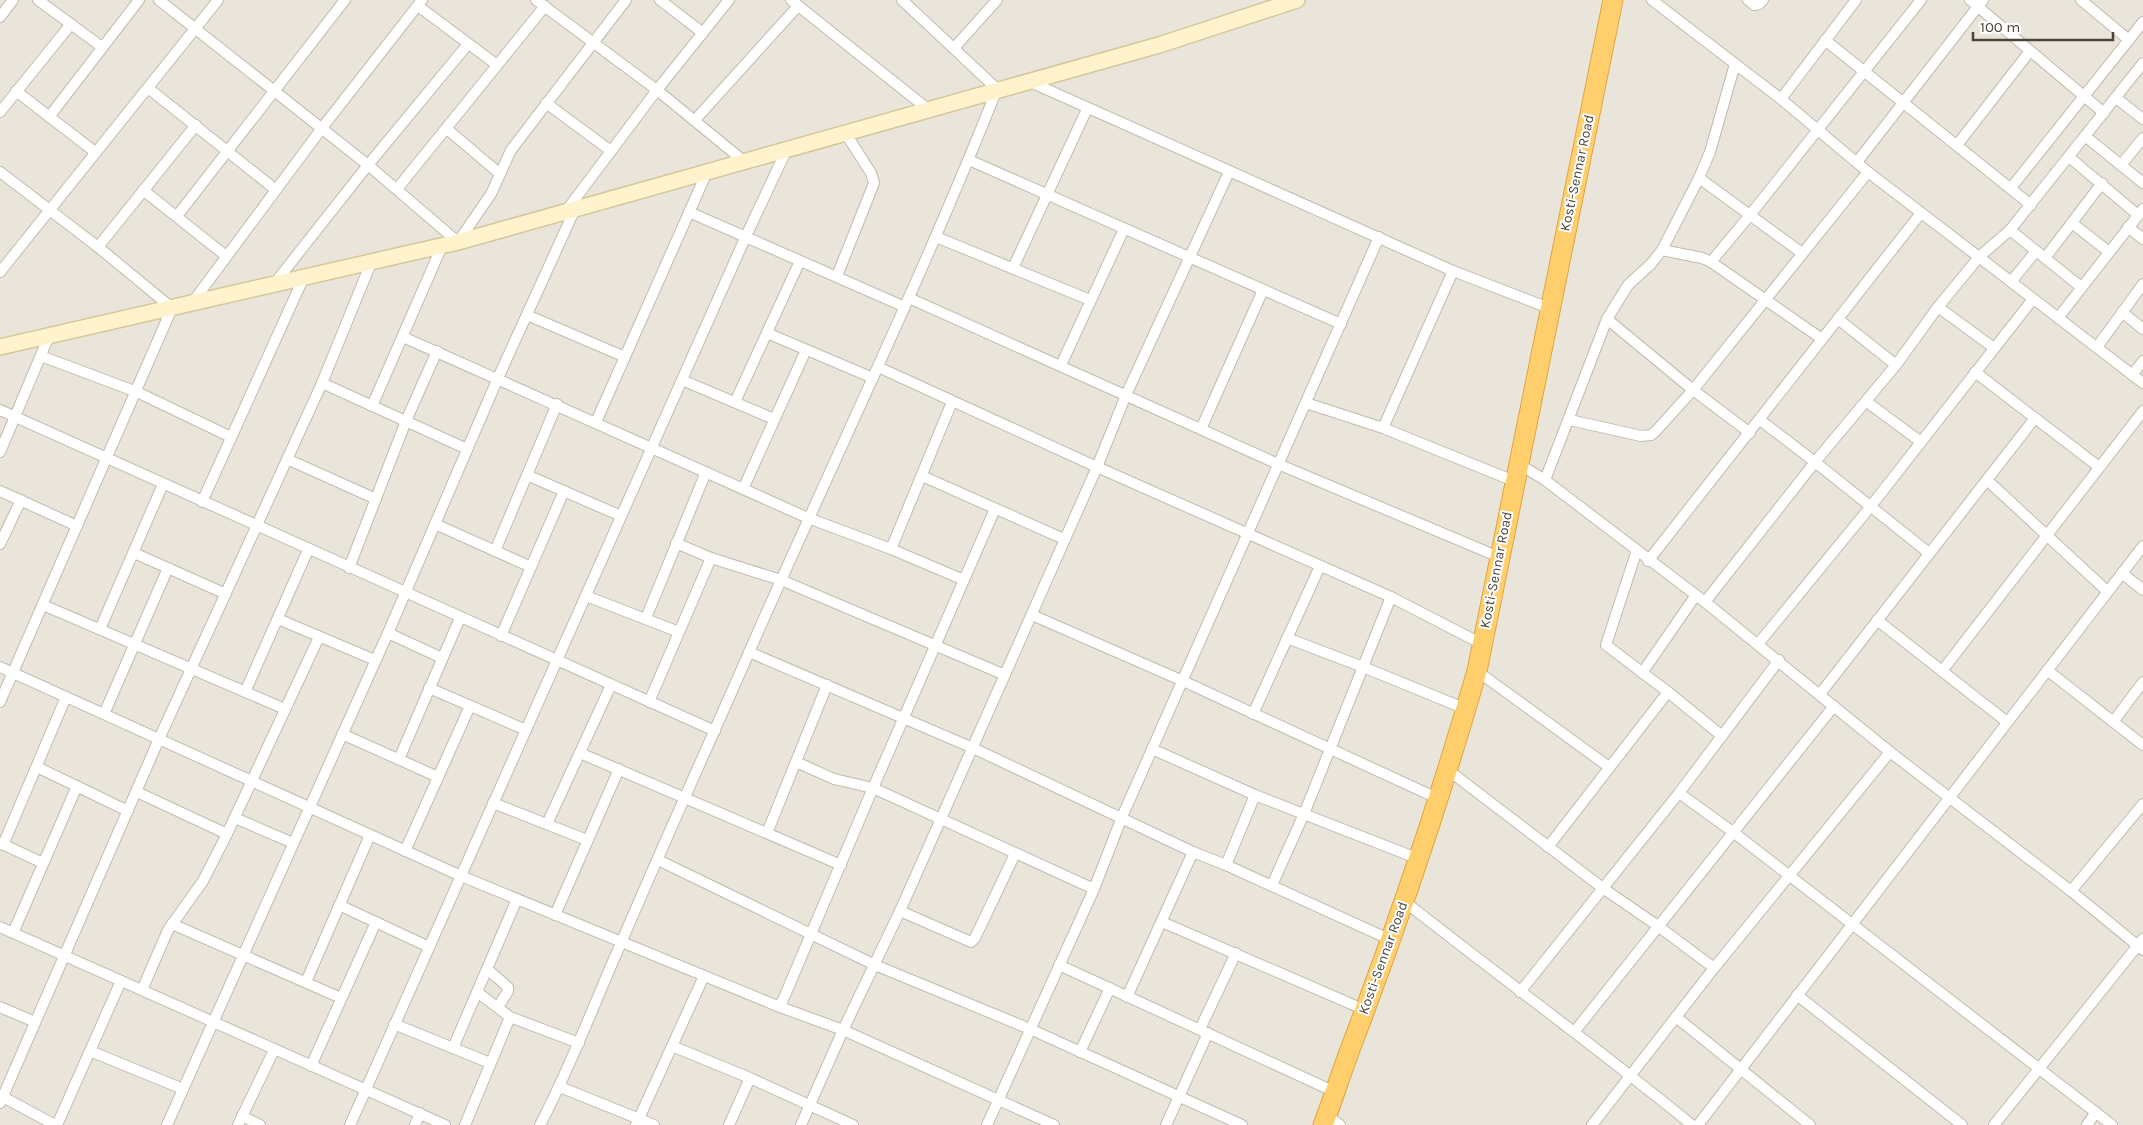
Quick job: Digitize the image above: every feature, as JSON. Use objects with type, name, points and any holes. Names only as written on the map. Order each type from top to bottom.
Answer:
[{"type":"highway","name":"Kosti-Sennar Road","points":[[1330,1122],[1335,1092],[1419,859],[1448,770],[1476,671],[1613,0]]},
{"type":"street","points":[[0,17],[14,0]]},
{"type":"street","points":[[38,0],[102,46]]},
{"type":"street","points":[[49,117],[139,0]]},
{"type":"street","points":[[159,0],[368,165],[458,242]]},
{"type":"street","points":[[0,272],[218,0]]},
{"type":"street","points":[[177,216],[344,0]]},
{"type":"street","points":[[458,242],[491,194],[511,150],[626,0]]},
{"type":"street","points":[[660,0],[703,33]]},
{"type":"street","points":[[167,1125],[388,633],[527,315],[570,211],[611,151],[729,0]]},
{"type":"street","points":[[902,0],[997,89]]},
{"type":"street","points":[[954,48],[996,0]]},
{"type":"street","points":[[0,347],[273,286],[458,242],[1159,45],[1297,0]]},
{"type":"street","points":[[1652,0],[1782,99],[1868,172],[2143,383]]},
{"type":"street","points":[[1748,0],[1754,5],[1760,4],[1763,0]]},
{"type":"street","points":[[1782,99],[1856,0]]},
{"type":"street","points":[[2081,0],[2129,40]]},
{"type":"street","points":[[1711,262],[1919,1]]},
{"type":"street","points":[[1857,162],[1904,104],[1977,2],[2104,113]]},
{"type":"street","points":[[192,303],[322,128],[420,3],[468,44],[497,65]]},
{"type":"street","points":[[397,189],[497,65],[540,3],[657,90],[745,162]]},
{"type":"street","points":[[695,120],[795,3],[929,110]]},
{"type":"street","points":[[2011,188],[2143,22]]},
{"type":"street","points":[[0,112],[71,24]]},
{"type":"street","points":[[1825,40],[2031,205]]},
{"type":"street","points":[[273,286],[368,165],[468,44]]},
{"type":"street","points":[[1957,145],[2030,50]]},
{"type":"street","points":[[1545,480],[1570,420],[1607,320],[1628,285],[1651,264],[1662,250],[1699,178],[1710,152],[1735,64]]},
{"type":"street","points":[[1706,602],[1815,462],[1867,402],[1938,307],[1979,257],[2010,230],[2141,69]]},
{"type":"street","points":[[1027,81],[1453,271],[1549,308]]},
{"type":"street","points":[[148,88],[276,190]]},
{"type":"street","points":[[540,1125],[560,1086],[621,942],[808,518],[907,302],[969,160],[997,89]]},
{"type":"street","points":[[16,91],[96,152]]},
{"type":"street","points":[[2116,98],[2143,119]]},
{"type":"street","points":[[546,103],[611,151]]},
{"type":"street","points":[[1013,268],[1087,109]]},
{"type":"street","points":[[98,247],[196,125]]},
{"type":"street","points":[[447,129],[500,174]]},
{"type":"street","points":[[837,276],[874,183],[871,173],[846,134]]},
{"type":"street","points":[[2085,136],[2143,183]]},
{"type":"street","points":[[2121,165],[2143,138]]},
{"type":"street","points":[[350,1125],[746,236],[786,151]]},
{"type":"street","points":[[2058,318],[2141,212],[2069,157]]},
{"type":"street","points":[[969,160],[1124,229],[1190,256],[1340,324]]},
{"type":"street","points":[[596,422],[706,172]]},
{"type":"street","points":[[801,1125],[843,1030],[900,911],[1097,467],[1126,395],[1229,172]]},
{"type":"street","points":[[1570,420],[1646,436],[1655,432],[1693,390],[1868,172]]},
{"type":"street","points":[[1,174],[98,247],[172,308]]},
{"type":"street","points":[[1699,178],[1802,253]]},
{"type":"street","points":[[2045,258],[2102,183]]},
{"type":"street","points":[[143,190],[226,256]]},
{"type":"street","points":[[689,212],[837,276],[907,302],[1061,366],[1278,464],[1499,557]]},
{"type":"street","points":[[1648,561],[1750,434],[1921,213]]},
{"type":"street","points":[[2072,223],[2109,252]]},
{"type":"street","points":[[2128,227],[2143,239]]},
{"type":"street","points":[[1061,366],[1124,229]]},
{"type":"street","points":[[2010,230],[2082,287]]},
{"type":"street","points":[[936,236],[1090,300]]},
{"type":"street","points":[[986,1125],[1094,889],[1122,817],[1379,237]]},
{"type":"street","points":[[372,406],[442,246]]},
{"type":"street","points":[[1662,250],[1702,258],[1711,262],[1822,339]]},
{"type":"street","points":[[2011,282],[2036,251]]},
{"type":"street","points":[[735,402],[800,260]]},
{"type":"street","points":[[121,981],[56,1125],[1,1100],[160,739],[322,382],[371,263]]},
{"type":"street","points":[[1383,428],[1453,271]]},
{"type":"street","points":[[202,502],[302,279]]},
{"type":"street","points":[[2097,347],[2143,284]]},
{"type":"street","points":[[1201,429],[1263,290]]},
{"type":"street","points":[[1758,644],[1871,506],[2032,299]]},
{"type":"street","points":[[1938,307],[1994,348]]},
{"type":"street","points":[[0,702],[106,457],[137,392],[172,308]]},
{"type":"street","points":[[2122,312],[2143,328]]},
{"type":"street","points":[[527,315],[625,357]]},
{"type":"street","points":[[1838,319],[1896,365]]},
{"type":"street","points":[[1607,320],[1750,434]]},
{"type":"street","points":[[767,333],[873,378]]},
{"type":"street","points":[[0,452],[49,336]]},
{"type":"street","points":[[403,337],[557,404],[808,518],[891,549],[964,580]]},
{"type":"street","points":[[743,489],[806,350]]},
{"type":"street","points":[[350,568],[406,421],[437,351]]},
{"type":"street","points":[[40,356],[137,392],[231,437]]},
{"type":"street","points":[[2132,375],[2143,361]]},
{"type":"street","points":[[878,367],[952,402],[1391,597],[1482,644]]},
{"type":"street","points":[[1975,372],[2099,467]]},
{"type":"street","points":[[682,380],[774,419]]},
{"type":"street","points":[[322,382],[467,449]]},
{"type":"street","points":[[891,549],[952,402]]},
{"type":"street","points":[[1867,402],[1920,442]]},
{"type":"street","points":[[1306,403],[1545,480],[1648,561],[1706,602],[1890,752],[2141,945],[2038,1067],[1994,1125]]},
{"type":"street","points":[[495,551],[557,404]]},
{"type":"street","points":[[0,410],[308,550],[715,731]]},
{"type":"street","points":[[1942,671],[2143,411]]},
{"type":"street","points":[[1820,694],[2035,418]]},
{"type":"street","points":[[1760,420],[1930,554]]},
{"type":"street","points":[[287,460],[376,499]]},
{"type":"street","points":[[646,618],[706,472]]},
{"type":"street","points":[[527,475],[622,516]]},
{"type":"street","points":[[922,476],[1064,539]]},
{"type":"street","points":[[1987,480],[2108,591]]},
{"type":"street","points":[[100,629],[163,484]]},
{"type":"street","points":[[0,491],[77,526]]},
{"type":"street","points":[[501,636],[564,491]]},
{"type":"street","points":[[0,544],[20,500]]},
{"type":"street","points":[[780,1007],[873,788],[996,509]]},
{"type":"street","points":[[435,524],[531,567]]},
{"type":"street","points":[[676,543],[711,558],[781,580],[1005,675]]},
{"type":"street","points":[[1698,1125],[2143,546]]},
{"type":"street","points":[[245,692],[308,550]]},
{"type":"street","points":[[1636,550],[1606,642],[1607,648],[1668,692],[1722,736]]},
{"type":"street","points":[[134,553],[226,594]]},
{"type":"street","points":[[649,702],[711,558]]},
{"type":"street","points":[[1253,714],[1320,566]]},
{"type":"street","points":[[104,714],[168,568]]},
{"type":"street","points":[[2122,573],[2143,590]]},
{"type":"street","points":[[1642,673],[1696,595]]},
{"type":"street","points":[[586,596],[679,632]]},
{"type":"street","points":[[1272,885],[1304,814],[1391,597]]},
{"type":"street","points":[[43,605],[285,710]]},
{"type":"street","points":[[1032,614],[1183,681],[1438,800]]},
{"type":"street","points":[[399,759],[460,618]]},
{"type":"street","points":[[278,619],[375,660]]},
{"type":"street","points":[[1877,620],[2007,722]]},
{"type":"street","points":[[388,633],[442,658]]},
{"type":"street","points":[[142,990],[172,924],[203,882],[235,818],[319,637]]},
{"type":"street","points":[[1287,638],[1466,709]]},
{"type":"street","points":[[749,652],[973,748],[1122,817],[1192,852],[1272,885],[1391,940]]},
{"type":"street","points":[[1520,992],[1679,793],[1779,660]]},
{"type":"street","points":[[0,668],[461,876],[780,1007],[843,1030],[1054,1125]]},
{"type":"street","points":[[2047,670],[2143,745]]},
{"type":"street","points":[[1476,671],[1609,767]]},
{"type":"street","points":[[2113,722],[2143,682]]},
{"type":"street","points":[[547,824],[611,685]]},
{"type":"street","points":[[767,832],[827,685]]},
{"type":"street","points":[[430,688],[526,730]]},
{"type":"street","points":[[1548,847],[1668,692]]},
{"type":"street","points":[[43,863],[2,844],[38,767],[66,698]]},
{"type":"street","points":[[405,851],[470,706]]},
{"type":"street","points":[[1575,1030],[1834,706]]},
{"type":"street","points":[[342,734],[438,777]]},
{"type":"street","points":[[1152,749],[1256,795],[1419,859]]},
{"type":"street","points":[[1592,1125],[1714,968],[1890,752]]},
{"type":"street","points":[[580,753],[841,865]]},
{"type":"street","points":[[796,762],[834,779],[873,788],[1094,889]]},
{"type":"street","points":[[38,767],[128,811]]},
{"type":"street","points":[[555,915],[618,770]]},
{"type":"street","points":[[1448,770],[1604,889],[1714,968]]},
{"type":"street","points":[[13,933],[77,786]]},
{"type":"street","points":[[137,792],[227,834]]},
{"type":"street","points":[[1679,793],[1733,832],[2112,1125]]},
{"type":"street","points":[[1226,865],[1256,795]]},
{"type":"street","points":[[493,803],[587,840]]},
{"type":"street","points":[[2070,892],[2143,804]]},
{"type":"street","points":[[235,818],[293,843]]},
{"type":"street","points":[[306,982],[370,835]]},
{"type":"street","points":[[1127,997],[1192,852]]},
{"type":"street","points":[[900,911],[970,942],[975,938],[1015,854]]},
{"type":"street","points":[[658,860],[875,965],[1030,1029],[1242,1125]]},
{"type":"street","points":[[453,1048],[517,899]]},
{"type":"street","points":[[1404,902],[1520,992],[1575,1030],[1692,1125]]},
{"type":"street","points":[[339,905],[429,947]]},
{"type":"street","points":[[311,1066],[376,922]]},
{"type":"street","points":[[1162,922],[1365,1010]]},
{"type":"street","points":[[172,924],[341,998]]},
{"type":"street","points":[[0,927],[445,1125]]},
{"type":"street","points":[[1166,1125],[1236,953]]},
{"type":"street","points":[[1059,965],[1335,1092]]},
{"type":"street","points":[[487,969],[508,987],[508,991],[498,1007]]},
{"type":"street","points":[[638,1122],[704,976]]},
{"type":"street","points":[[1080,1052],[1110,988]]},
{"type":"street","points":[[477,992],[510,1017],[579,1042]]},
{"type":"street","points":[[1797,995],[1962,1125]]},
{"type":"street","points":[[0,1007],[35,1022]]},
{"type":"street","points":[[465,1125],[510,1017]]},
{"type":"street","points":[[1676,1017],[1810,1125]]},
{"type":"street","points":[[394,1024],[490,1063]]},
{"type":"street","points":[[672,1046],[750,1078],[853,1125]]},
{"type":"street","points":[[260,1125],[240,1120],[274,1050]]},
{"type":"street","points":[[90,1051],[183,1089]]},
{"type":"street","points":[[729,1125],[750,1078]]},
{"type":"street","points":[[560,1086],[638,1122],[654,1125]]},
{"type":"street","points":[[2087,1125],[2096,1112]]},
{"type":"street","points":[[415,1125],[420,1113]]},
{"type":"shaded area","points":[[0,0],[2143,0],[2143,1125],[0,1125]]}]
